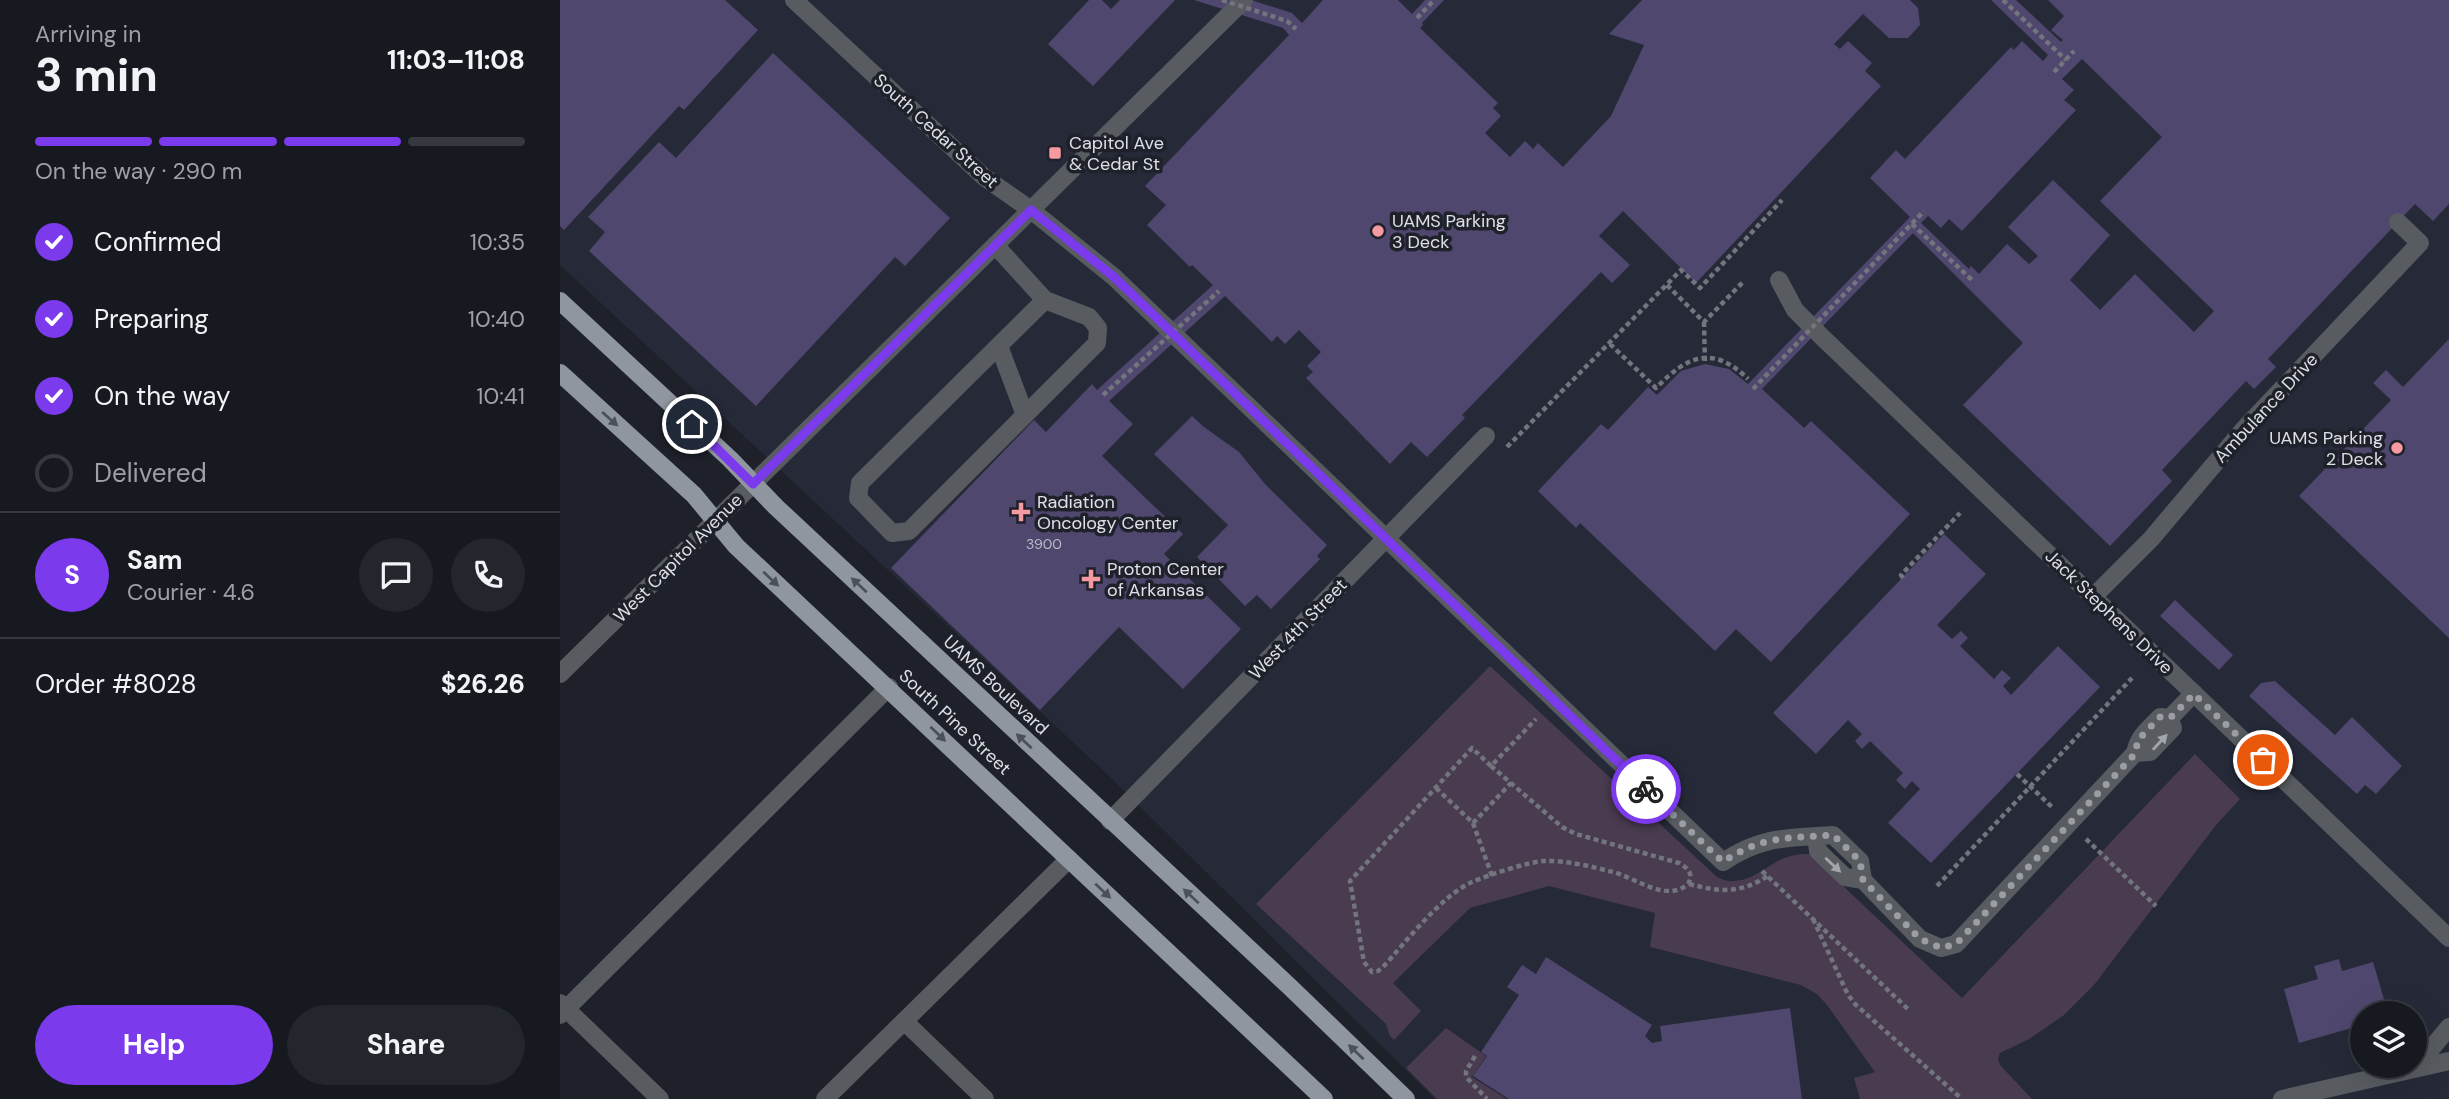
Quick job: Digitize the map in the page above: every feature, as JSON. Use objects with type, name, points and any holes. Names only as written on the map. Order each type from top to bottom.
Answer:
[{"type":"main road","name":"UAMS Boulevard","points":[[560,300],[1406,1099]]},
{"type":"main road","name":"South Pine Street","points":[[560,373],[694,495],[736,546],[889,687],[1324,1099]]},
{"type":"street","name":"South Cedar Street","points":[[794,0],[984,177],[1031,210],[1114,277],[1723,862],[1741,850],[1764,841],[1833,835],[1860,861],[1863,880],[1920,939],[1941,948],[1956,944],[2135,754],[2150,752],[2173,728],[2170,718],[2194,694]]},
{"type":"street","name":"West Capitol Avenue","points":[[560,674],[1244,0]]},
{"type":"street","name":"Ambulance Drive","points":[[2093,597],[2151,539],[2244,429],[2420,243],[2398,222]]},
{"type":"street","points":[[995,245],[1045,300],[1089,317],[1098,328],[1097,343],[909,531],[892,533],[858,498],[860,483],[1045,300]]},
{"type":"street","name":"Jack Stephens Drive","points":[[1779,280],[1795,310],[1812,327],[2449,938]]},
{"type":"street","points":[[999,346],[1025,415]]},
{"type":"street","name":"West 4th Street","points":[[1110,821],[1486,436]]},
{"type":"street","points":[[660,1099],[562,1009],[889,687]]},
{"type":"street","points":[[825,1099],[1069,859]]},
{"type":"street","points":[[904,1021],[985,1099]]},
{"type":"street","points":[[2427,1052],[2449,1027]]},
{"type":"street","points":[[2427,1065],[2449,1061]]},
{"type":"street","points":[[2282,1099],[2369,1078]]},
{"type":"path","points":[[1223,0],[1287,21],[1296,29]]},
{"type":"path","points":[[1417,18],[1434,0]]},
{"type":"path","points":[[2003,0],[2066,60]]},
{"type":"path","points":[[2054,72],[2074,51]]},
{"type":"path","points":[[1508,447],[1681,270],[1700,288],[1782,200]]},
{"type":"path","points":[[1753,389],[1924,211]]},
{"type":"path","points":[[1912,224],[1973,281]]},
{"type":"path","points":[[1704,322],[1743,282]]},
{"type":"path","points":[[1667,285],[1704,322],[1705,360]]},
{"type":"path","points":[[1103,395],[1219,291]]},
{"type":"path","points":[[1610,344],[1656,388],[1680,365],[1705,360],[1728,363],[1748,379]]},
{"type":"path","points":[[1903,578],[1901,575],[1960,513]]},
{"type":"path","points":[[1937,886],[2132,678]]},
{"type":"path","points":[[1491,766],[1536,719]]},
{"type":"path","points":[[1472,748],[1511,783],[1562,827],[1576,834],[1679,863],[1687,867],[1690,880],[1684,888],[1664,892],[1614,872],[1543,861],[1470,883],[1436,909],[1378,971],[1371,972],[1367,968],[1350,881],[1472,748]]},
{"type":"path","points":[[1473,823],[1511,783]]},
{"type":"path","points":[[1435,788],[1473,823],[1492,876]]},
{"type":"path","points":[[1762,871],[1910,1011]]},
{"type":"path","points":[[1813,919],[1848,995],[1856,1005],[1962,1099]]},
{"type":"path","points":[[1475,1055],[1466,1071],[1466,1077],[1487,1099]]},
{"type":"shaded area","points":[[560,0],[2449,0],[2449,1099],[1435,1099],[1107,774],[560,265]]},
{"type":"shaded area","points":[[1490,666],[1717,877],[1729,881],[1743,880],[1786,857],[1809,854],[1962,998],[2195,754],[2240,799],[2216,825],[2094,985],[2064,1015],[2029,1039],[2000,1053],[2000,1065],[2032,1099],[1860,1099],[1854,1078],[1875,1072],[1817,994],[1801,985],[1650,947],[1655,913],[1549,886],[1470,908],[1393,983],[1421,1011],[1394,1040],[1386,1024],[1256,904]]},
{"type":"shaded area","points":[[1446,1028],[1486,1056],[1472,1077],[1507,1099],[1437,1099],[1406,1068]]},
{"type":"building","points":[[560,0],[725,0],[758,30],[684,110],[679,106],[564,230],[560,226]]},
{"type":"building","points":[[1089,0],[1102,0],[1111,9],[1120,0],[1175,0],[1093,86],[1048,44]]},
{"type":"building","points":[[1194,0],[1251,0],[1292,13],[1302,23],[1323,0],[1398,0],[1412,14],[1425,0],[1444,0],[1420,28],[1498,103],[1493,108],[1501,116],[1485,133],[1510,157],[1525,141],[1533,149],[1538,143],[1563,167],[1611,116],[1644,45],[1609,34],[1642,0],[1910,0],[1918,8],[1920,25],[1908,38],[1889,38],[1863,14],[1834,44],[1840,49],[1848,41],[1872,63],[1865,71],[1881,86],[1696,283],[1623,211],[1599,236],[1630,265],[1612,283],[1601,272],[1462,415],[1465,418],[1427,457],[1411,442],[1390,464],[1306,378],[1313,372],[1307,366],[1321,352],[1299,330],[1285,344],[1277,336],[1272,342],[1225,296],[1109,401],[1133,424],[1102,456],[1183,534],[1164,554],[1241,629],[1183,689],[1119,627],[1040,710],[891,568],[1034,420],[1046,432],[1092,384],[1097,390],[1213,285],[1192,265],[1190,267],[1147,225],[1166,205],[1145,186],[1289,35],[1283,28]]},
{"type":"building","points":[[1991,0],[2016,0],[2061,42],[2063,40],[2051,30],[2064,16],[2048,0],[2449,0],[2449,204],[2433,221],[2415,204],[2268,359],[2276,367],[2254,389],[2246,381],[2162,470],[2172,481],[2110,546],[1963,405],[2023,343],[1913,233],[1762,389],[1804,428],[1811,421],[1910,514],[1771,662],[1736,629],[1715,651],[1580,523],[1576,528],[1538,491],[1601,424],[1608,430],[1648,387],[1657,395],[1681,371],[1705,364],[1729,369],[1748,384],[1910,217],[1870,178],[1896,150],[1905,159],[2011,47],[2014,50],[2022,41],[2043,61],[2048,55]],"holes":[[[2082,59],[2162,137],[2100,201],[2214,311],[2194,332],[2135,274],[2100,310],[2070,280],[2110,235],[2053,180],[2008,227],[2038,256],[2029,264],[2007,244],[1979,274],[1971,266],[1969,269],[1921,223],[1928,216],[1941,228],[1949,219],[1962,231],[2076,110],[2064,100],[2074,90],[2062,79]]]},
{"type":"building","points":[[773,53],[950,218],[905,266],[895,257],[756,406],[589,251],[605,232],[588,217],[659,142],[676,158]]},
{"type":"building","name":"UAMS Parking 2 Deck","points":[[2449,339],[2449,638],[2299,496],[2391,400],[2373,383],[2386,370],[2403,387]]},
{"type":"building","points":[[1192,416],[1239,452],[1265,484],[1327,545],[1317,556],[1320,559],[1271,609],[1257,595],[1245,606],[1197,557],[1228,525],[1154,454]]},
{"type":"building","points":[[1944,534],[1986,574],[1937,625],[1952,639],[1961,631],[1968,638],[1960,646],[1994,679],[2002,670],[2011,678],[2003,686],[2011,695],[2058,646],[2100,687],[1931,863],[1888,823],[1920,789],[1912,781],[1905,789],[1896,780],[1903,773],[1870,741],[1862,749],[1855,741],[1862,734],[1848,720],[1816,754],[1773,713]]},
{"type":"building","points":[[2175,600],[2233,655],[2219,670],[2160,616]]},
{"type":"building","points":[[2275,681],[2335,735],[2352,717],[2402,766],[2376,794],[2365,785],[2357,794],[2249,696],[2261,683]]},
{"type":"building","points":[[1546,957],[1652,1025],[1645,1036],[1652,1043],[1662,1041],[1660,1026],[1790,1008],[1802,1099],[1509,1099],[1473,1076],[1487,1056],[1481,1052],[1519,995],[1507,987],[1522,965],[1536,974]]},
{"type":"building","points":[[2339,959],[2342,971],[2373,962],[2384,1001],[2350,1001],[2350,1028],[2299,1043],[2284,989],[2318,979],[2314,966]]},
{"type":"way so far","points":[[1646,789],[1723,862],[1741,850],[1764,841],[1833,835],[1860,861],[1863,880],[1920,939],[1941,948],[1956,944],[2135,754],[2138,740],[2160,717],[2170,718],[2194,694],[2263,760]]},
{"type":"place","name":"Capitol Ave & Cedar St","points":[[1055,153]]},
{"type":"place","name":"UAMS Parking 3 Deck","points":[[1378,231]]},
{"type":"place","name":"UAMS Parking 2 Deck","points":[[2397,448]]},
{"type":"place","name":"Radiation Oncology Center","points":[[1021,512]]},
{"type":"place","name":"Proton Center of Arkansas","points":[[1091,579]]},
{"type":"route","points":[[692,424],[753,484],[1031,210],[1114,277],[1646,789]]}]
